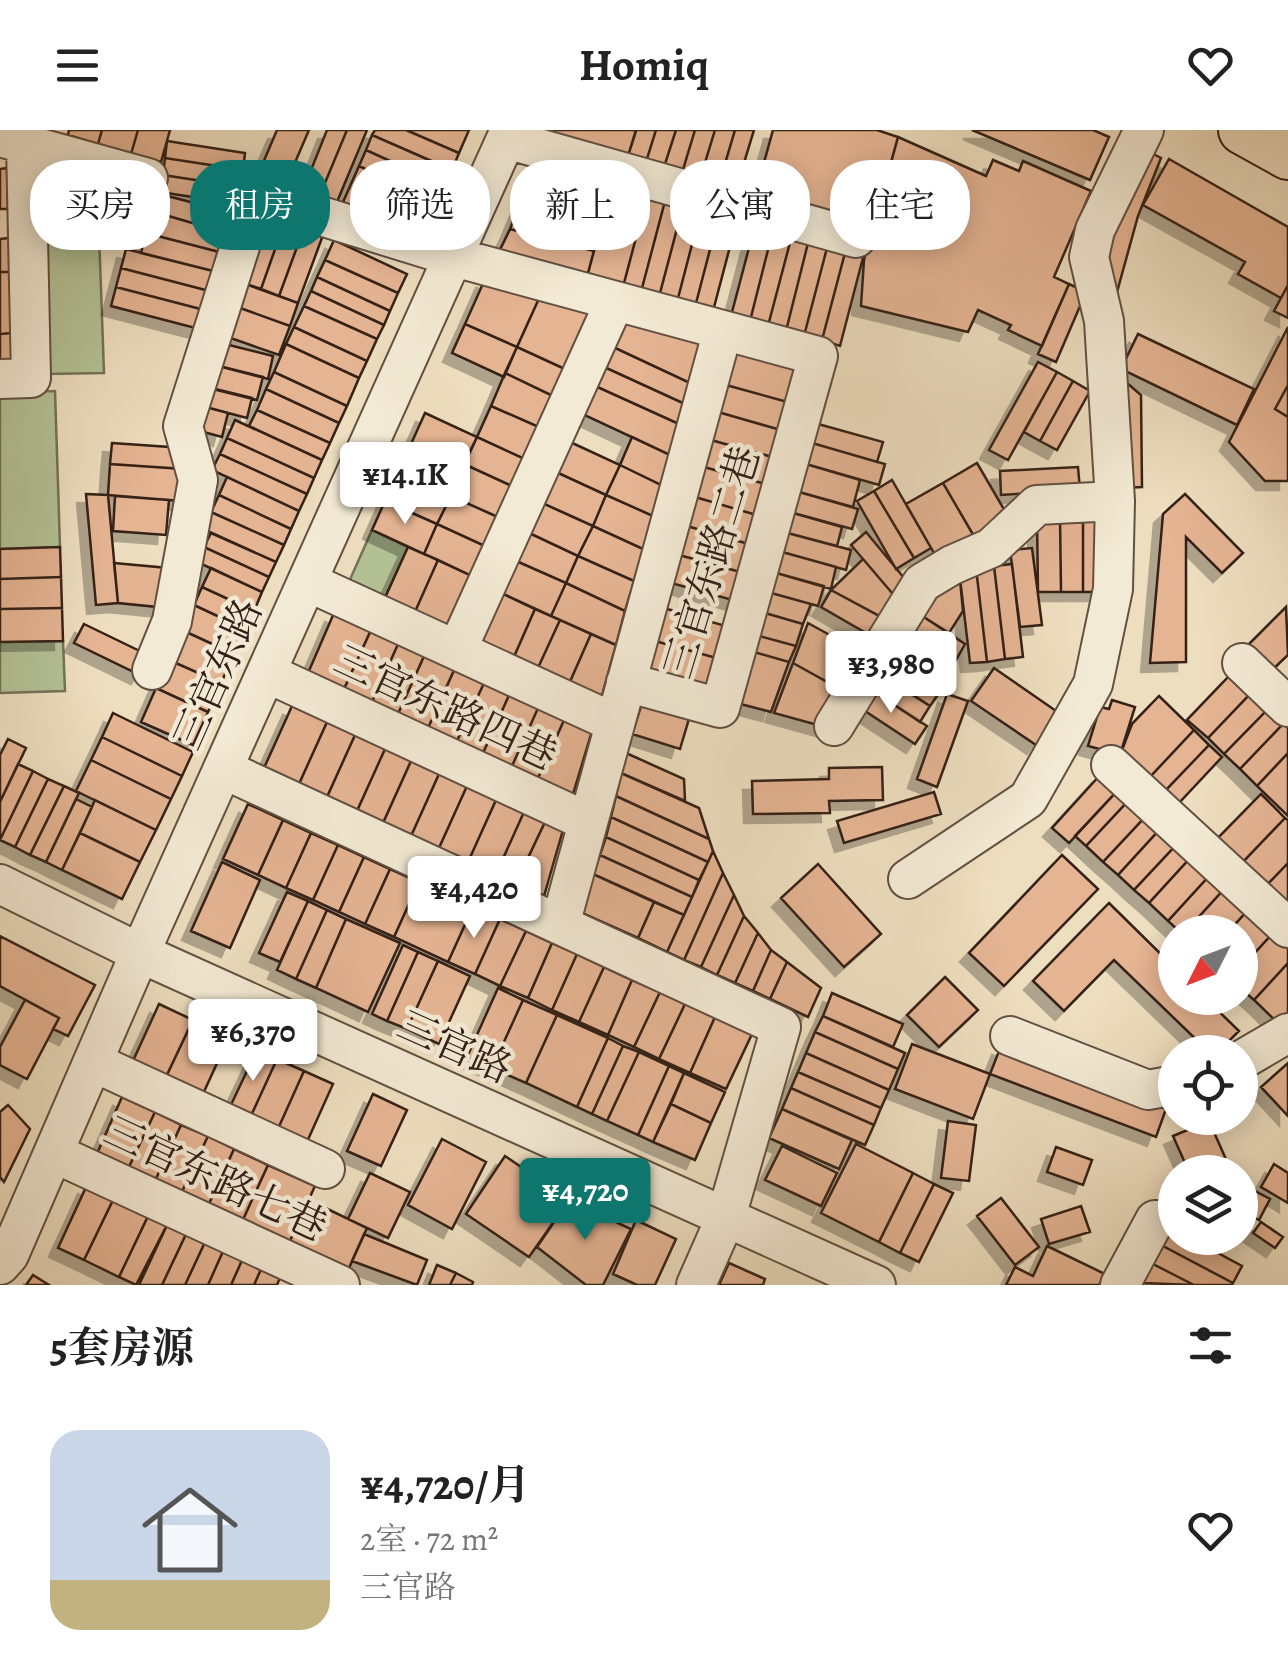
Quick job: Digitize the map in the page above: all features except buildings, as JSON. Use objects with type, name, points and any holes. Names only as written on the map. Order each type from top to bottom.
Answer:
[{"type":"main road","points":[[1243,130],[1288,155]]},
{"type":"street","points":[[908,879],[1028,799],[1093,684],[1113,589],[1115,501],[1104,322],[1089,256],[1094,230],[1144,130]]},
{"type":"street","points":[[508,135],[830,230]]},
{"type":"street","name":"三官东路","points":[[5,1260],[508,135]]},
{"type":"street","points":[[16,379],[13,140],[84,160]]},
{"type":"street","points":[[152,670],[172,621],[198,480],[183,426],[256,196],[454,257],[723,330]]},
{"type":"street","points":[[457,650],[616,301]]},
{"type":"street","name":"三官东路二巷","points":[[560,925],[616,723],[626,682],[723,330],[818,356],[720,708],[626,682]]},
{"type":"street","points":[[834,726],[922,583],[992,548],[1037,505],[1115,501]]},
{"type":"street","points":[[308,582],[616,723]]},
{"type":"street","points":[[1242,663],[1288,707]]},
{"type":"street","name":"三官东路四巷","points":[[267,673],[588,822]]},
{"type":"street","points":[[1111,765],[1288,928]]},
{"type":"street","points":[[223,770],[781,1027],[726,1217],[696,1285]]},
{"type":"street","name":"三官路","points":[[0,884],[140,953],[876,1285]]},
{"type":"street","points":[[1258,1051],[1286,1035]]},
{"type":"street","points":[[1010,1036],[1148,1090],[1158,1088]]},
{"type":"street","points":[[93,1062],[324,1169]]},
{"type":"street","name":"三官东路七巷","points":[[54,1153],[340,1285]]},
{"type":"street","points":[[1120,1285],[1155,1220]]},
{"type":"green space","points":[[43,250],[100,250],[104,373],[47,374]]},
{"type":"green space","points":[[55,391],[60,547],[0,549],[0,393]]},
{"type":"green space","points":[[372,530],[408,547],[384,600],[348,584]]},
{"type":"green space","points":[[63,641],[65,691],[0,693],[0,642]]}]
